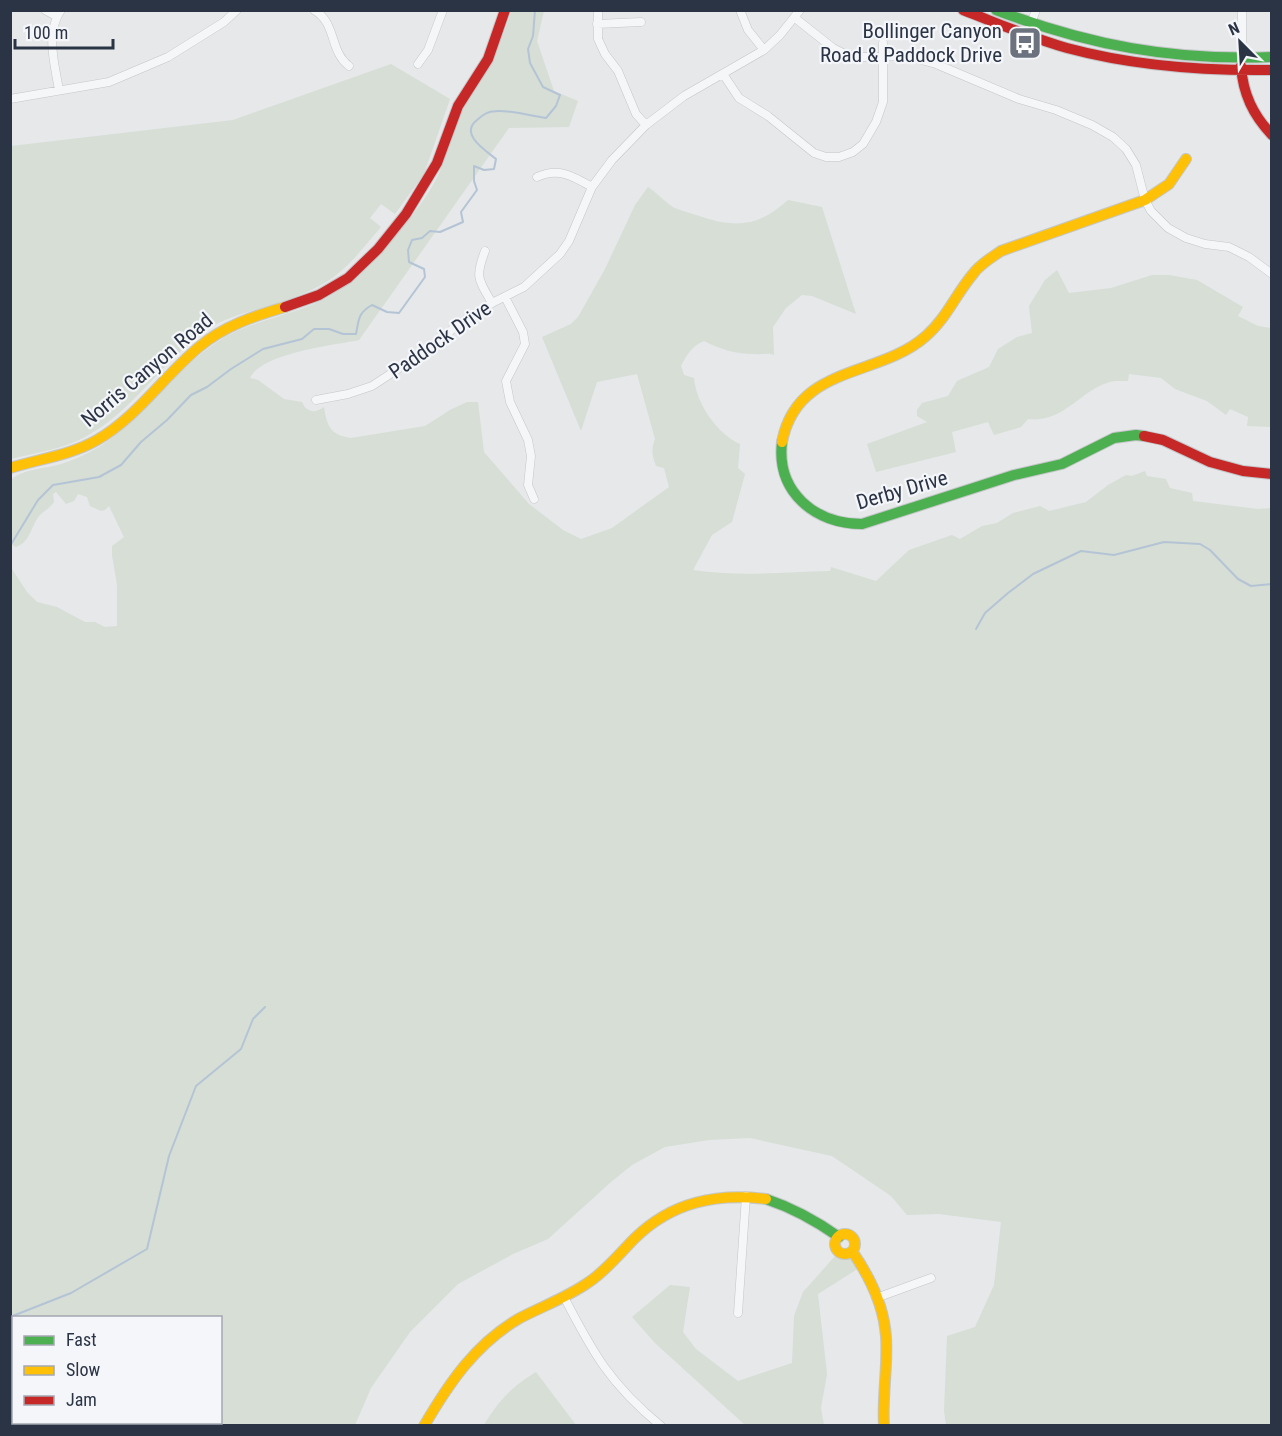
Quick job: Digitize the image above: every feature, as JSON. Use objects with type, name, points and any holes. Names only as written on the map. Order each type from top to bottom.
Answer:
[{"type":"street","points":[[45,10],[58,14],[52,44],[59,90]]},
{"type":"street","points":[[10,99],[109,82],[168,57],[224,22],[237,10]]},
{"type":"street","points":[[314,10],[330,27],[340,59],[349,66]]},
{"type":"street","points":[[418,64],[428,50],[443,10]]},
{"type":"street","name":"Norris Canyon Road","points":[[10,468],[79,449],[98,439],[134,410],[199,347],[216,334],[253,317],[307,300],[334,287],[356,271],[388,237],[421,194],[437,161],[455,111],[486,64],[505,10]]},
{"type":"street","points":[[598,10],[598,39],[605,54],[618,71],[636,114],[646,125]]},
{"type":"street","points":[[740,10],[748,30],[764,50]]},
{"type":"street","name":"Paddock Drive","points":[[316,400],[348,394],[372,386],[436,344],[457,325],[492,303],[524,287],[560,254],[569,241],[592,187],[612,160],[646,125],[684,96],[764,50],[800,10]]},
{"type":"street","points":[[963,10],[1067,48],[1119,59],[1181,68],[1241,65],[1272,57]]},
{"type":"street","points":[[996,10],[1030,24],[1119,47],[1272,70]]},
{"type":"street","points":[[1027,35],[1036,10]]},
{"type":"street","points":[[1242,10],[1241,65],[1245,94],[1259,123],[1272,135]]},
{"type":"street","points":[[795,18],[833,48],[845,54],[860,57],[907,56],[936,64],[1099,129],[1113,137],[1126,149],[1136,165],[1145,200],[1151,211],[1168,228],[1186,238],[1205,244],[1229,247],[1249,257],[1272,274]]},
{"type":"street","points":[[597,24],[641,22]]},
{"type":"street","points":[[723,74],[739,98],[768,116],[814,153],[826,157],[838,157],[853,152],[863,144],[876,122],[883,102],[883,43]]},
{"type":"street","name":"Derby Drive","points":[[1186,159],[1167,188],[1145,200],[1002,251],[987,260],[971,276],[950,309],[927,336],[898,356],[832,377],[808,393],[791,416],[783,441],[783,462],[789,484],[800,499],[816,513],[836,523],[862,524],[1014,475],[1062,465],[1114,438],[1136,435],[1163,440],[1210,462],[1243,471],[1272,474]]},
{"type":"street","points":[[537,177],[557,171],[571,175],[592,187]]},
{"type":"street","points":[[485,251],[478,269],[478,276],[492,303]]},
{"type":"street","points":[[505,297],[523,332],[525,344],[506,381],[510,402],[528,440],[531,456],[528,485],[534,499]]},
{"type":"street","points":[[738,1313],[746,1196]]},
{"type":"street","points":[[424,1425],[463,1364],[477,1349],[512,1323],[564,1297],[597,1277],[640,1233],[675,1210],[714,1197],[746,1196],[790,1206],[809,1215],[838,1237],[837,1250],[844,1254],[852,1251],[866,1270],[879,1297],[886,1349],[883,1374],[884,1425]]},
{"type":"street","points":[[879,1297],[931,1278]]},
{"type":"street","points":[[564,1297],[587,1341],[607,1372],[637,1406],[661,1425]]},
{"type":"shaded area","points":[[511,11],[544,11],[537,41],[554,91],[578,101],[569,127],[509,128],[359,340],[283,356],[257,369],[250,378],[258,380],[284,399],[302,402],[308,410],[317,411],[324,407],[328,424],[338,435],[351,438],[425,426],[467,402],[478,402],[484,452],[529,504],[563,530],[581,539],[612,528],[669,487],[664,468],[656,466],[654,459],[655,439],[637,374],[597,382],[581,431],[542,337],[571,324],[578,317],[605,269],[635,205],[648,187],[675,208],[722,222],[745,223],[755,220],[766,216],[788,200],[822,207],[856,314],[812,296],[802,295],[786,308],[773,327],[774,355],[735,352],[704,341],[693,348],[685,358],[681,366],[684,375],[694,378],[699,397],[709,417],[723,433],[740,444],[738,468],[745,474],[732,522],[712,535],[693,570],[762,574],[830,571],[831,567],[876,581],[909,550],[952,535],[960,539],[982,526],[997,523],[1013,513],[1040,506],[1049,511],[1086,502],[1126,475],[1132,476],[1145,471],[1147,476],[1166,479],[1170,488],[1192,493],[1193,501],[1258,509],[1271,508],[1271,1425],[946,1425],[944,1411],[947,1336],[975,1327],[994,1285],[1001,1222],[939,1214],[907,1215],[891,1196],[832,1156],[750,1138],[709,1140],[665,1147],[632,1165],[548,1239],[513,1254],[458,1284],[410,1332],[371,1388],[355,1425],[11,1425],[10,566],[27,592],[37,602],[57,607],[85,622],[95,622],[105,627],[117,626],[117,585],[112,546],[124,537],[109,506],[101,511],[90,506],[87,497],[78,494],[74,501],[66,504],[56,492],[53,494],[54,502],[39,516],[25,541],[16,547],[11,544],[11,480],[27,471],[58,465],[99,447],[130,422],[186,367],[217,342],[244,328],[317,303],[344,287],[359,274],[408,221],[432,186],[440,171],[457,120],[501,39]]},
{"type":"shaded area","points":[[391,64],[450,99],[424,174],[395,214],[381,204],[370,218],[381,227],[352,261],[328,281],[312,289],[281,302],[235,316],[208,329],[177,355],[119,413],[85,437],[58,448],[11,459],[11,146],[233,120]]},
{"type":"shaded area","points":[[1057,270],[1069,293],[1111,288],[1152,275],[1169,275],[1197,280],[1243,307],[1238,316],[1258,326],[1271,328],[1271,427],[1247,426],[1248,417],[1230,409],[1226,415],[1207,401],[1175,389],[1161,378],[1129,374],[1128,381],[1113,381],[1104,384],[1050,417],[1028,419],[1021,427],[994,435],[988,422],[952,432],[956,452],[876,472],[867,444],[927,422],[917,416],[917,410],[922,403],[948,396],[957,381],[989,367],[998,349],[1017,337],[1032,333],[1029,306],[1045,280]]},
{"type":"shaded area","points":[[836,1255],[851,1258],[859,1268],[818,1294],[827,1374],[821,1408],[824,1425],[745,1425],[655,1343],[632,1317],[670,1285],[690,1287],[683,1332],[696,1349],[738,1381],[792,1363],[794,1316],[803,1292]]},
{"type":"shaded area","points":[[536,1372],[576,1425],[484,1425],[506,1395]]},
{"type":"waterway","points":[[10,546],[38,500],[53,485],[99,477],[121,465],[141,442],[191,395],[207,387],[263,349],[302,339],[314,329],[356,334],[362,314],[372,305],[387,312],[399,313],[425,277],[424,269],[409,262],[408,250],[412,240],[422,238],[430,231],[440,232],[463,222],[461,212],[477,190],[474,181],[474,166],[484,170],[494,169],[496,159],[472,136],[472,125],[485,114],[496,111],[546,118],[556,106],[560,95],[543,87],[530,63],[528,49],[533,36],[535,10]]},
{"type":"waterway","points":[[976,629],[985,613],[1033,574],[1081,551],[1114,555],[1164,542],[1200,544],[1210,550],[1238,579],[1251,586],[1272,584]]},
{"type":"waterway","points":[[13,1316],[71,1293],[147,1249],[169,1156],[196,1086],[241,1049],[253,1019],[265,1007]]},
{"type":"traffic: fast","points":[[996,10],[1064,33],[1131,48],[1200,56],[1272,57]]},
{"type":"traffic: fast","points":[[782,442],[785,476],[792,490],[802,502],[829,518],[845,523],[862,524],[1014,475],[1062,464],[1114,438],[1144,436]]},
{"type":"traffic: fast","points":[[766,1199],[804,1215],[839,1237]]},
{"type":"traffic: slow","points":[[782,442],[791,417],[804,398],[822,385],[886,359],[926,336],[982,264],[1001,251],[1145,200],[1169,184],[1186,159]]},
{"type":"traffic: slow","points":[[10,468],[66,453],[97,440],[125,420],[199,347],[219,333],[240,323],[285,307]]},
{"type":"traffic: slow","points":[[424,1426],[443,1394],[465,1365],[490,1339],[520,1318],[589,1282],[608,1267],[635,1238],[664,1216],[680,1208],[712,1199],[748,1197],[766,1199]]},
{"type":"traffic: slow","points":[[845,1234],[852,1237],[855,1244],[852,1251],[845,1254],[838,1251],[835,1244],[838,1237],[845,1234]]},
{"type":"traffic: slow","points":[[852,1251],[875,1292],[885,1325],[884,1426]]},
{"type":"traffic: jam","points":[[285,307],[319,295],[348,278],[378,249],[406,214],[437,163],[458,106],[488,59],[505,10]]},
{"type":"traffic: jam","points":[[963,10],[1027,35],[1092,54],[1143,63],[1194,68],[1272,70]]},
{"type":"traffic: jam","points":[[1241,66],[1250,104],[1259,120],[1272,135]]},
{"type":"traffic: jam","points":[[1144,436],[1163,440],[1210,462],[1243,471],[1272,474]]},
{"type":"place","name":"Bollinger Canyon Road & Paddock Drive","points":[[1025,43]]}]
